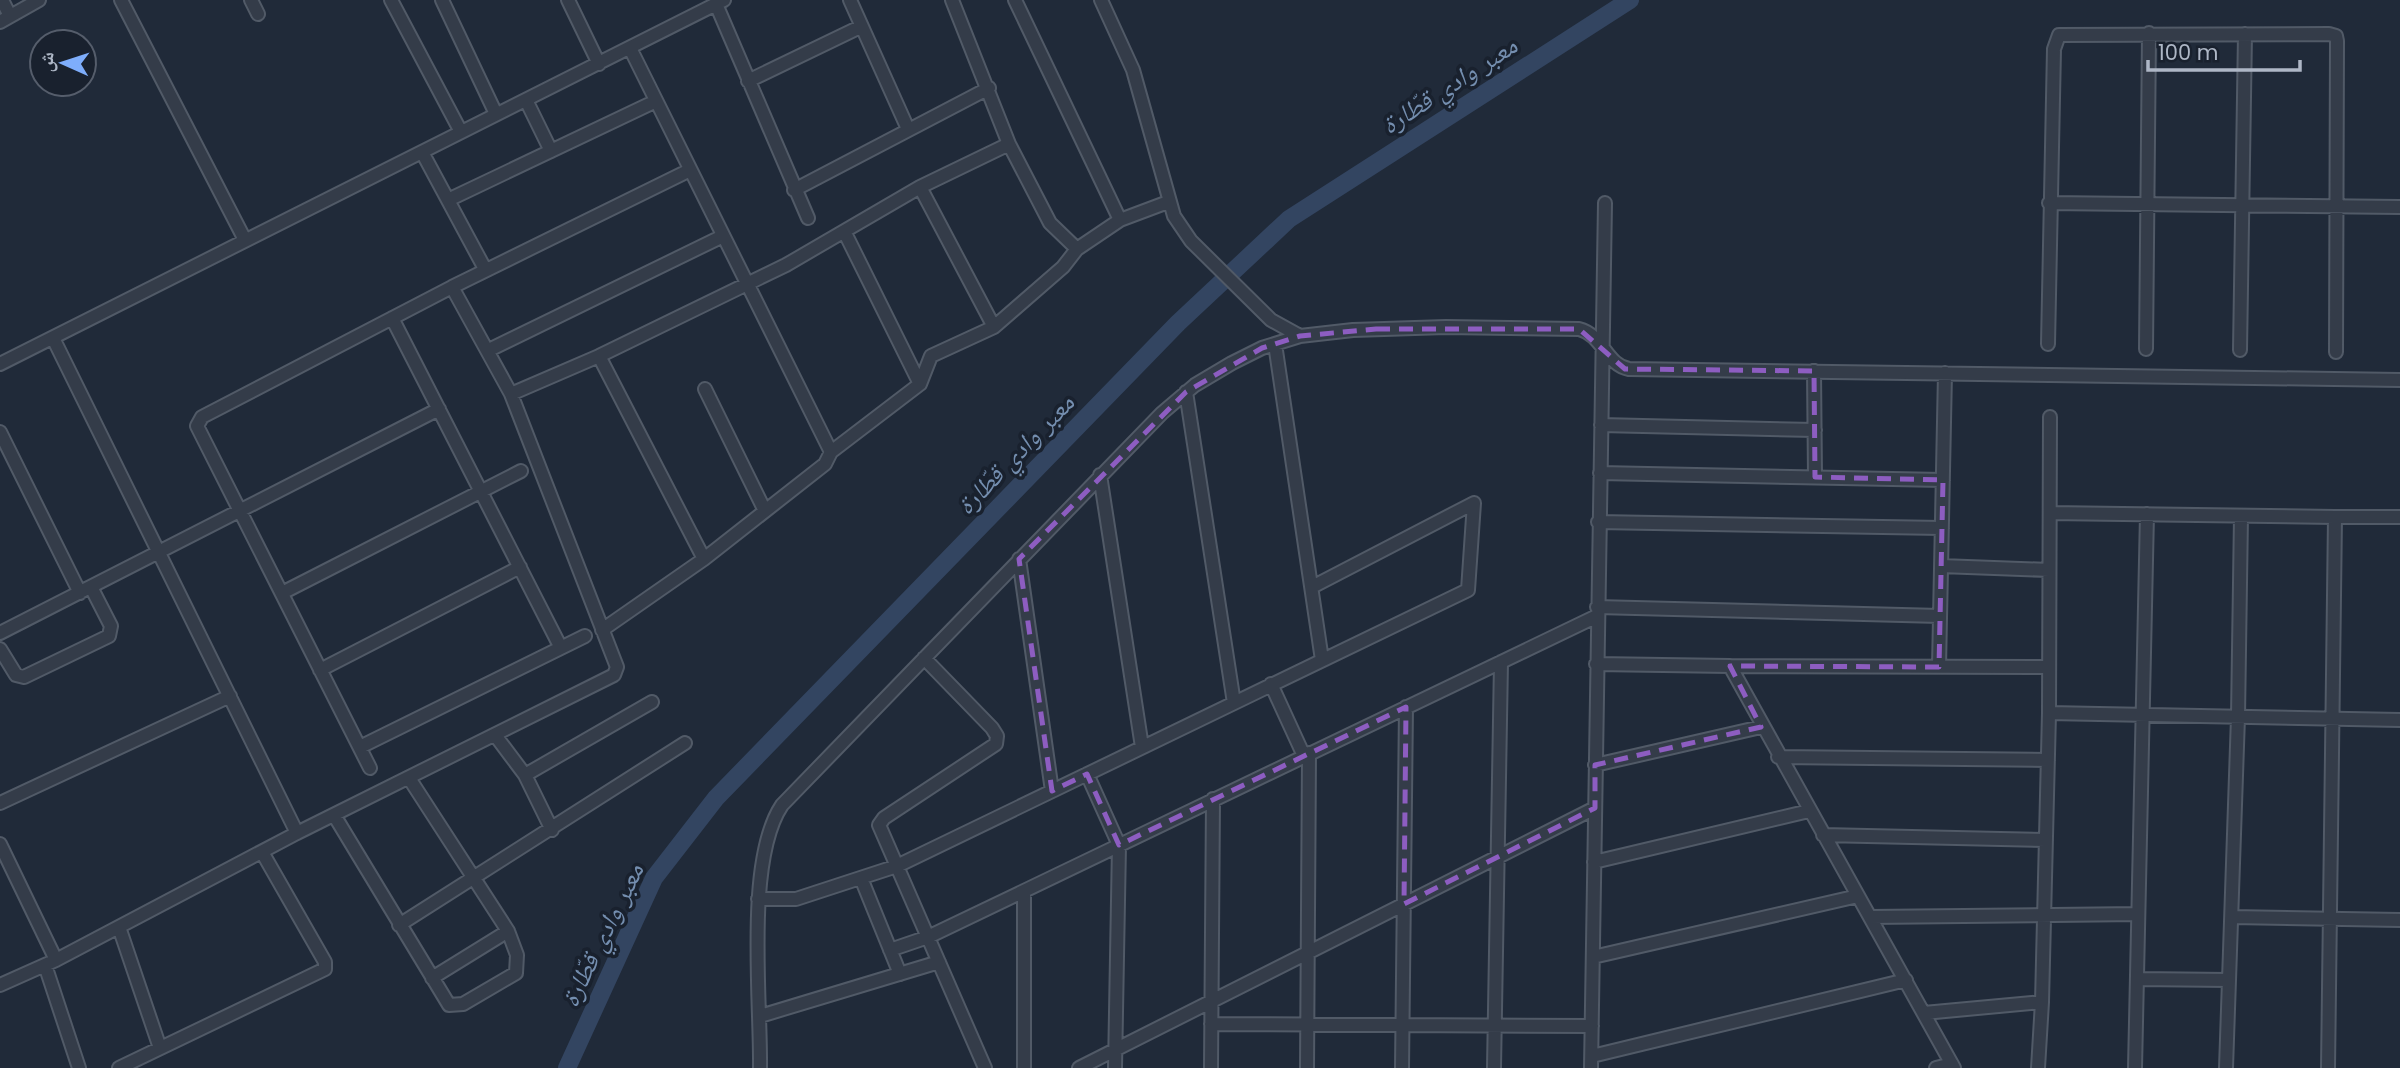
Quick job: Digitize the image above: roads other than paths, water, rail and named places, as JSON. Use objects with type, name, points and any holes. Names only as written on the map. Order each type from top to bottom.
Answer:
[{"type":"street","points":[[2,0],[5,19],[38,0]]},
{"type":"street","points":[[121,0],[245,240]]},
{"type":"street","points":[[251,0],[258,14]]},
{"type":"street","points":[[391,0],[461,132]]},
{"type":"street","points":[[442,0],[496,114]]},
{"type":"street","points":[[568,0],[599,64]]},
{"type":"street","points":[[850,0],[908,129]]},
{"type":"street","points":[[952,0],[1009,144],[1050,223],[1077,249]]},
{"type":"street","points":[[1015,0],[1120,220]]},
{"type":"street","points":[[1101,0],[1133,70],[1168,202],[1191,241],[1271,320],[1300,337]]},
{"type":"street","points":[[0,365],[720,2],[748,81],[808,218]]},
{"type":"street","points":[[748,81],[860,27]]},
{"type":"street","points":[[2048,344],[2049,203],[2055,40],[2065,33],[2336,36],[2336,352]]},
{"type":"street","points":[[2147,349],[2149,33]]},
{"type":"street","points":[[2240,350],[2245,34]]},
{"type":"street","points":[[630,48],[831,452]]},
{"type":"street","points":[[794,190],[989,88]]},
{"type":"street","points":[[526,100],[551,151]]},
{"type":"street","points":[[447,200],[656,101]]},
{"type":"street","points":[[511,394],[599,356],[746,285],[845,233],[920,187],[1009,144]]},
{"type":"street","points":[[422,152],[485,270]]},
{"type":"street","points":[[370,768],[197,426],[202,417],[392,318],[690,170]]},
{"type":"street","points":[[920,187],[994,327]]},
{"type":"street","points":[[602,630],[704,559],[825,464],[831,452],[920,384],[931,356],[994,327],[1063,267],[1077,249],[1120,220],[1168,202]]},
{"type":"street","points":[[1605,203],[1598,522],[1592,1062],[1906,980]]},
{"type":"street","points":[[2049,203],[2400,207]]},
{"type":"street","points":[[845,233],[920,384]]},
{"type":"street","points":[[489,350],[723,236]]},
{"type":"street","points":[[0,985],[50,963],[297,833],[614,675],[617,667],[511,394],[452,287]]},
{"type":"street","points":[[392,318],[561,648]]},
{"type":"street","points":[[1271,320],[1269,346],[1322,660]]},
{"type":"street","points":[[760,1068],[758,900],[765,842],[782,805],[1100,475],[1186,392],[1213,374],[1269,346],[1300,337],[1353,330],[1579,329],[1589,333],[1615,364],[1629,369],[2400,380]]},
{"type":"street","points":[[53,338],[297,833]]},
{"type":"street","points":[[599,356],[704,559]]},
{"type":"street","points":[[1814,371],[1815,477]]},
{"type":"street","points":[[1939,667],[1945,373]]},
{"type":"street","points":[[705,390],[765,511]]},
{"type":"street","points":[[1186,392],[1234,703]]},
{"type":"street","points":[[1,631],[241,513],[439,409]]},
{"type":"street","points":[[2038,1068],[2049,713],[2050,417]]},
{"type":"street","points":[[1601,425],[1815,430]]},
{"type":"street","points":[[0,432],[85,590],[111,626],[109,636],[24,677],[16,675],[0,649]]},
{"type":"street","points":[[282,593],[480,489],[521,471]]},
{"type":"street","points":[[1600,473],[1943,480]]},
{"type":"street","points":[[1100,475],[1142,747]]},
{"type":"street","points":[[758,900],[796,899],[897,866],[1468,590],[1475,503],[1311,587]]},
{"type":"street","points":[[2050,513],[2400,517]]},
{"type":"street","points":[[2135,1068],[2147,514]]},
{"type":"street","points":[[2226,1068],[2238,717],[2241,516]]},
{"type":"street","points":[[2328,1068],[2335,517]]},
{"type":"street","points":[[1598,522],[1942,528]]},
{"type":"street","points":[[1019,559],[1052,791]]},
{"type":"street","points":[[1941,566],[2049,570]]},
{"type":"street","points":[[320,670],[520,567]]},
{"type":"street","points":[[890,950],[928,937],[1501,662],[1597,612],[1940,617]]},
{"type":"street","points":[[360,747],[585,636]]},
{"type":"street","points":[[924,658],[992,728],[997,736],[996,744],[884,818],[880,825],[985,1068]]},
{"type":"street","points":[[1494,1068],[1501,662]]},
{"type":"street","points":[[1597,664],[2049,667]]},
{"type":"street","points":[[1730,666],[1778,757],[1953,1066],[1936,1068]]},
{"type":"street","points":[[1271,684],[1306,755],[1307,1068]]},
{"type":"street","points":[[0,803],[230,696]]},
{"type":"street","points":[[525,775],[652,702]]},
{"type":"street","points":[[1402,1068],[1406,707]]},
{"type":"street","points":[[2049,713],[2400,720]]},
{"type":"street","points":[[1595,765],[1761,726]]},
{"type":"street","points":[[495,735],[525,775],[552,830]]},
{"type":"street","points":[[399,925],[685,743]]},
{"type":"street","points":[[1778,757],[2048,760]]},
{"type":"street","points":[[1087,774],[1119,845],[1115,1068]]},
{"type":"street","points":[[334,815],[449,1005],[463,1004],[516,973],[517,955],[508,931],[409,778]]},
{"type":"street","points":[[1211,1068],[1213,800]]},
{"type":"street","points":[[1079,1068],[1595,808]]},
{"type":"street","points":[[1594,862],[1809,811]]},
{"type":"street","points":[[1823,835],[2046,840]]},
{"type":"street","points":[[0,845],[50,963],[79,1068]]},
{"type":"street","points":[[118,1068],[325,969],[325,961],[262,852]]},
{"type":"street","points":[[862,878],[900,974]]},
{"type":"street","points":[[1024,891],[1024,1068]]},
{"type":"street","points":[[1593,957],[1858,896]]},
{"type":"street","points":[[1870,917],[2138,914]]},
{"type":"street","points":[[2232,917],[2400,920]]},
{"type":"street","points":[[120,927],[160,1048]]},
{"type":"street","points":[[432,978],[508,931]]},
{"type":"street","points":[[760,1016],[939,962]]},
{"type":"street","points":[[2137,979],[2229,979]]},
{"type":"street","points":[[1924,1013],[2042,1002]]},
{"type":"street","points":[[1212,1024],[1592,1026]]},
{"type":"waterway","name":"معبر وادي قطّارة","points":[[567,1068],[654,878],[716,798],[1178,323],[1289,219],[1630,0]]}]
